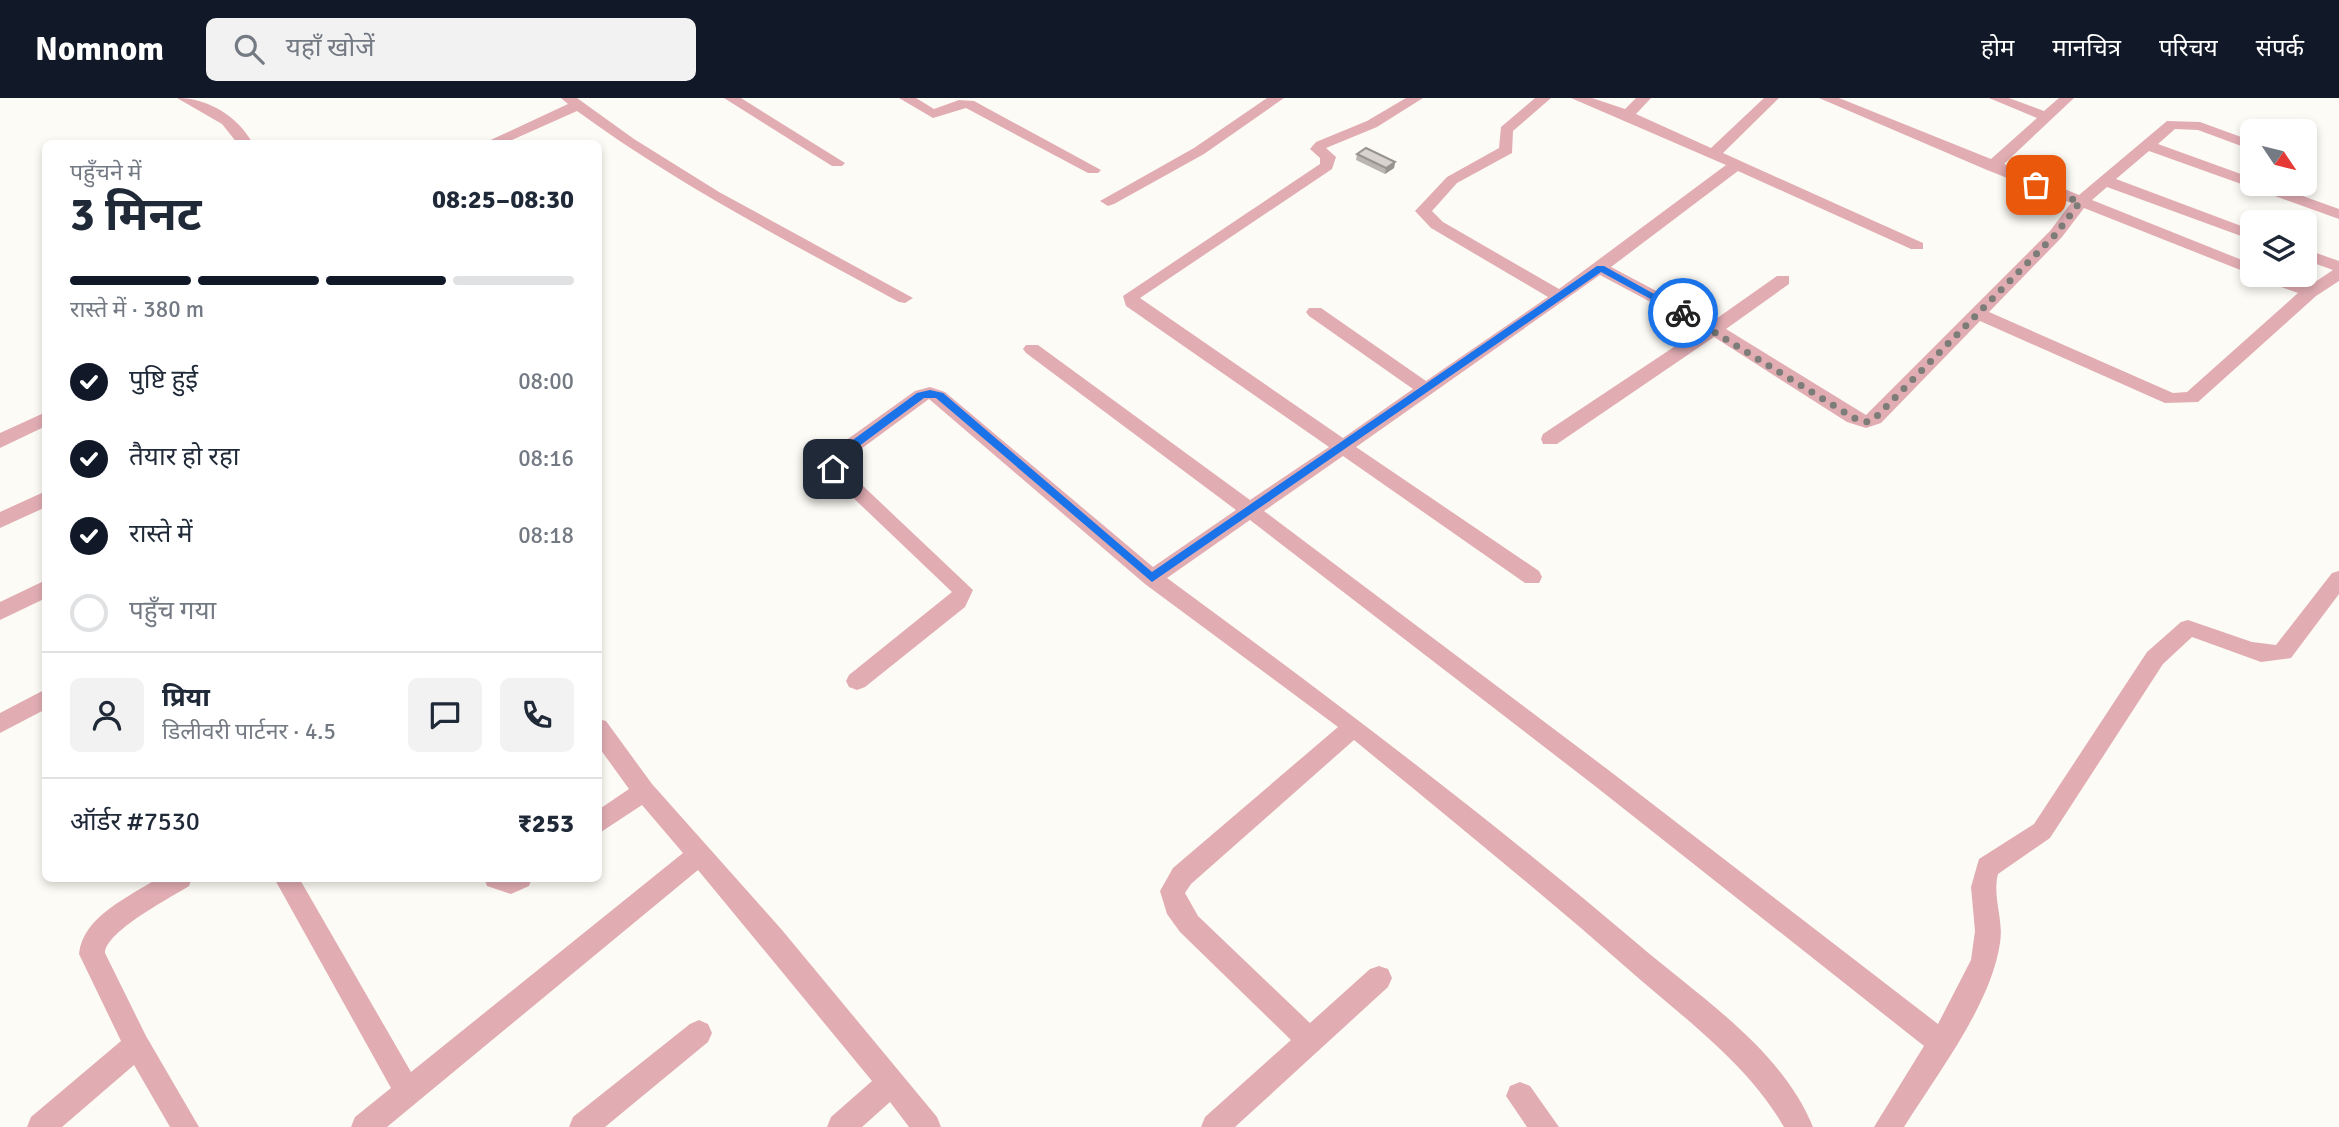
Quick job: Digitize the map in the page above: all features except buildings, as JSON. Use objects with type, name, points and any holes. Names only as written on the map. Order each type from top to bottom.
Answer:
[{"type":"street","points":[[184,98],[229,121],[242,133],[245,140]]},
{"type":"street","points":[[731,98],[837,163]]},
{"type":"street","points":[[906,98],[933,114],[959,104],[970,104],[1093,170]]},
{"type":"street","points":[[1108,201],[1199,150],[1277,98]]},
{"type":"street","points":[[1416,98],[1371,124],[1321,145],[1317,149],[1328,157],[1327,166],[1131,296],[1139,307],[1341,449],[1532,577]]},
{"type":"street","points":[[1544,98],[1506,130],[1507,150],[1452,180],[1423,212],[1437,225],[1560,297]]},
{"type":"street","points":[[1578,98],[1627,115],[1917,246]]},
{"type":"street","points":[[1627,115],[1644,98]]},
{"type":"street","points":[[1712,155],[1772,98]]},
{"type":"street","points":[[1826,98],[2240,265]]},
{"type":"street","points":[[1858,111],[1874,98]]},
{"type":"street","points":[[1996,98],[2047,117]]},
{"type":"street","points":[[1992,167],[2067,98]]},
{"type":"street","points":[[497,140],[573,102],[629,142],[714,195],[905,299]]},
{"type":"street","points":[[1600,268],[1714,329],[1854,418],[1866,422],[1874,419],[2056,234],[2080,202],[2172,124],[2187,123],[2240,142]]},
{"type":"street","points":[[2147,145],[2240,178]]},
{"type":"street","points":[[1152,578],[1560,297],[1735,166]]},
{"type":"street","points":[[2106,181],[2240,231]]},
{"type":"street","points":[[2290,196],[2339,214]]},
{"type":"street","points":[[2317,259],[2339,267]]},
{"type":"street","points":[[1978,314],[2171,399],[2182,401],[2192,398],[2310,292],[2339,274]]},
{"type":"street","points":[[1550,439],[1783,280]]},
{"type":"street","points":[[2297,287],[2310,292]]},
{"type":"street","points":[[1315,312],[1427,390]]},
{"type":"street","points":[[1032,349],[1252,510],[1650,812],[1941,1043]]},
{"type":"street","points":[[857,681],[958,600],[963,590],[833,469],[838,456],[920,396],[930,393],[939,396],[1152,578],[1354,727],[1558,892],[1744,1052],[1781,1096],[1799,1127]]},
{"type":"street","points":[[0,441],[42,420]]},
{"type":"street","points":[[0,521],[42,500]]},
{"type":"street","points":[[1888,1127],[1941,1043],[1977,978],[1988,941],[1981,897],[1988,867],[2042,831],[2155,658],[2188,628],[2206,630],[2264,655],[2283,652],[2339,579]]},
{"type":"street","points":[[0,612],[42,590]]},
{"type":"street","points":[[0,724],[42,700]]},
{"type":"street","points":[[1308,1040],[1189,925],[1176,906],[1172,891],[1182,876],[1354,727]]},
{"type":"street","points":[[602,733],[644,791],[774,938],[927,1127]]},
{"type":"street","points":[[602,821],[644,791]]},
{"type":"street","points":[[365,1127],[699,854]]},
{"type":"street","points":[[174,882],[113,921],[93,942],[92,954],[137,1045],[185,1127]]},
{"type":"street","points":[[288,882],[408,1092]]},
{"type":"street","points":[[1215,1127],[1379,978]]},
{"type":"street","points":[[583,1127],[699,1033]]},
{"type":"street","points":[[41,1127],[137,1045]]},
{"type":"street","points":[[841,1127],[891,1083]]},
{"type":"street","points":[[1520,1096],[1545,1127]]},
{"type":"way so far","points":[[1683,313],[1714,329],[1854,418],[1866,422],[1874,419],[2056,234],[2080,202],[2036,185]]},
{"type":"route","points":[[833,469],[838,456],[920,396],[930,393],[939,396],[1152,578],[1600,268],[1683,313]]}]
